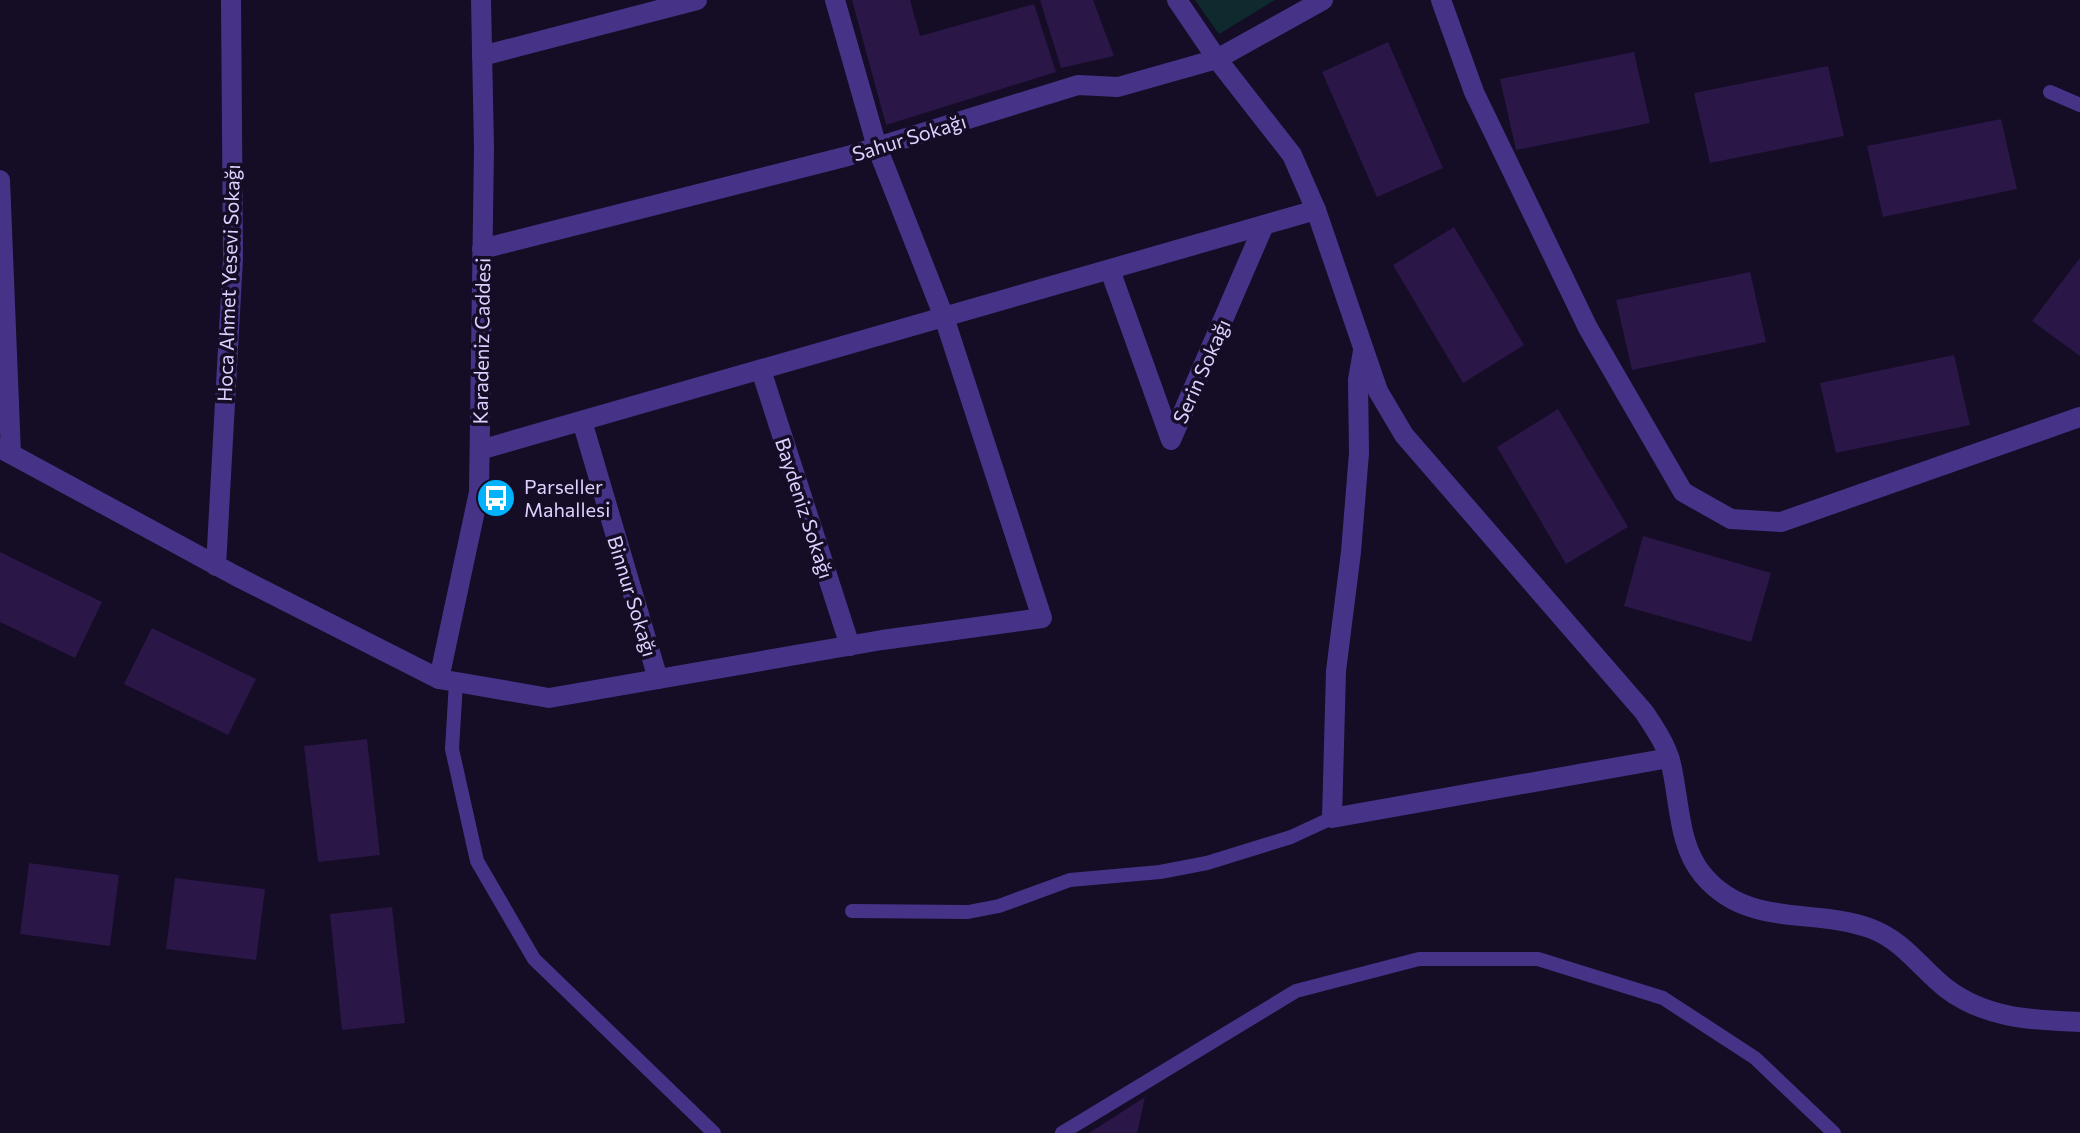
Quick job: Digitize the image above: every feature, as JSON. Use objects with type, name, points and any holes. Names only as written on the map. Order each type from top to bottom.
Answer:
[{"type":"street","name":"Hoca Ahmet Yesevi Sokağı","points":[[216,566],[233,258],[231,0]]},
{"type":"street","name":"Karadeniz Caddesi","points":[[448,680],[479,492],[481,0]]},
{"type":"street","points":[[482,56],[697,0]]},
{"type":"street","points":[[0,180],[5,451],[216,566],[448,680],[549,698],[850,646],[1042,618],[944,317],[877,147],[835,0]]},
{"type":"street","points":[[1177,0],[1217,59],[1292,155],[1316,210],[1378,391],[1404,435],[1644,712],[1669,758],[1689,854],[1716,889],[1754,911],[1871,928],[1911,952],[1945,988],[1969,1002],[2020,1019],[2080,1022]]},
{"type":"street","name":"Sahur Sokağı","points":[[482,249],[877,147],[1078,85],[1118,87],[1217,59],[1323,0]]},
{"type":"street","points":[[1441,0],[1474,92],[1581,314],[1683,492],[1731,519],[1781,522],[2079,424]]},
{"type":"street","points":[[480,450],[1316,210]]},
{"type":"street","name":"Serin Sokağı","points":[[1110,270],[1171,440],[1264,225]]},
{"type":"street","points":[[1363,350],[1358,380],[1359,453],[1351,552],[1336,671],[1332,818],[1669,758]]},
{"type":"street","name":"Baydeniz Sokağı","points":[[761,370],[850,646]]},
{"type":"street","name":"Binnur Sokağı","points":[[582,421],[658,679]]},
{"type":"lane","points":[[2050,92],[2080,105]]},
{"type":"lane","points":[[448,680],[452,749],[477,861],[534,959],[714,1133]]},
{"type":"lane","points":[[852,911],[968,912],[999,906],[1070,880],[1160,872],[1207,863],[1291,837],[1332,818]]},
{"type":"lane","points":[[1062,1133],[1296,991],[1419,959],[1538,959],[1663,998],[1755,1058],[1834,1133]]},
{"type":"green space","points":[[1195,0],[1275,0],[1219,34]]},
{"type":"building","points":[[852,0],[910,0],[920,36],[1034,4],[1056,72],[886,125]]},
{"type":"building","points":[[1040,0],[1093,0],[1114,56],[1061,68]]},
{"type":"building","points":[[1388,42],[1443,168],[1377,197],[1322,72]]},
{"type":"building","points":[[1634,52],[1650,123],[1516,150],[1500,79]]},
{"type":"building","points":[[1828,66],[1844,136],[1710,163],[1694,93]]},
{"type":"building","points":[[2001,119],[2017,189],[1883,217],[1867,146]]},
{"type":"building","points":[[1454,227],[1524,345],[1463,383],[1393,265]]},
{"type":"building","points":[[2080,258],[2080,356],[2032,321]]},
{"type":"building","points":[[1750,272],[1766,342],[1632,370],[1616,300]]},
{"type":"building","points":[[1954,355],[1970,425],[1836,453],[1820,383]]},
{"type":"building","points":[[1558,409],[1628,527],[1566,564],[1497,447]]},
{"type":"building","points":[[1643,536],[1771,573],[1751,642],[1624,606]]},
{"type":"building","points":[[0,552],[102,602],[75,658],[0,622]]},
{"type":"building","points":[[152,628],[256,679],[228,735],[124,684]]},
{"type":"building","points":[[367,739],[380,855],[318,862],[304,746]]},
{"type":"building","points":[[29,863],[119,875],[110,946],[20,934]]},
{"type":"building","points":[[175,878],[265,889],[256,960],[166,949]]},
{"type":"building","points":[[392,907],[405,1023],[342,1030],[330,914]]},
{"type":"building","points":[[1145,1097],[1137,1133],[1089,1133]]},
{"type":"place","name":"Parseller Mahallesi","points":[[496,498]]}]
